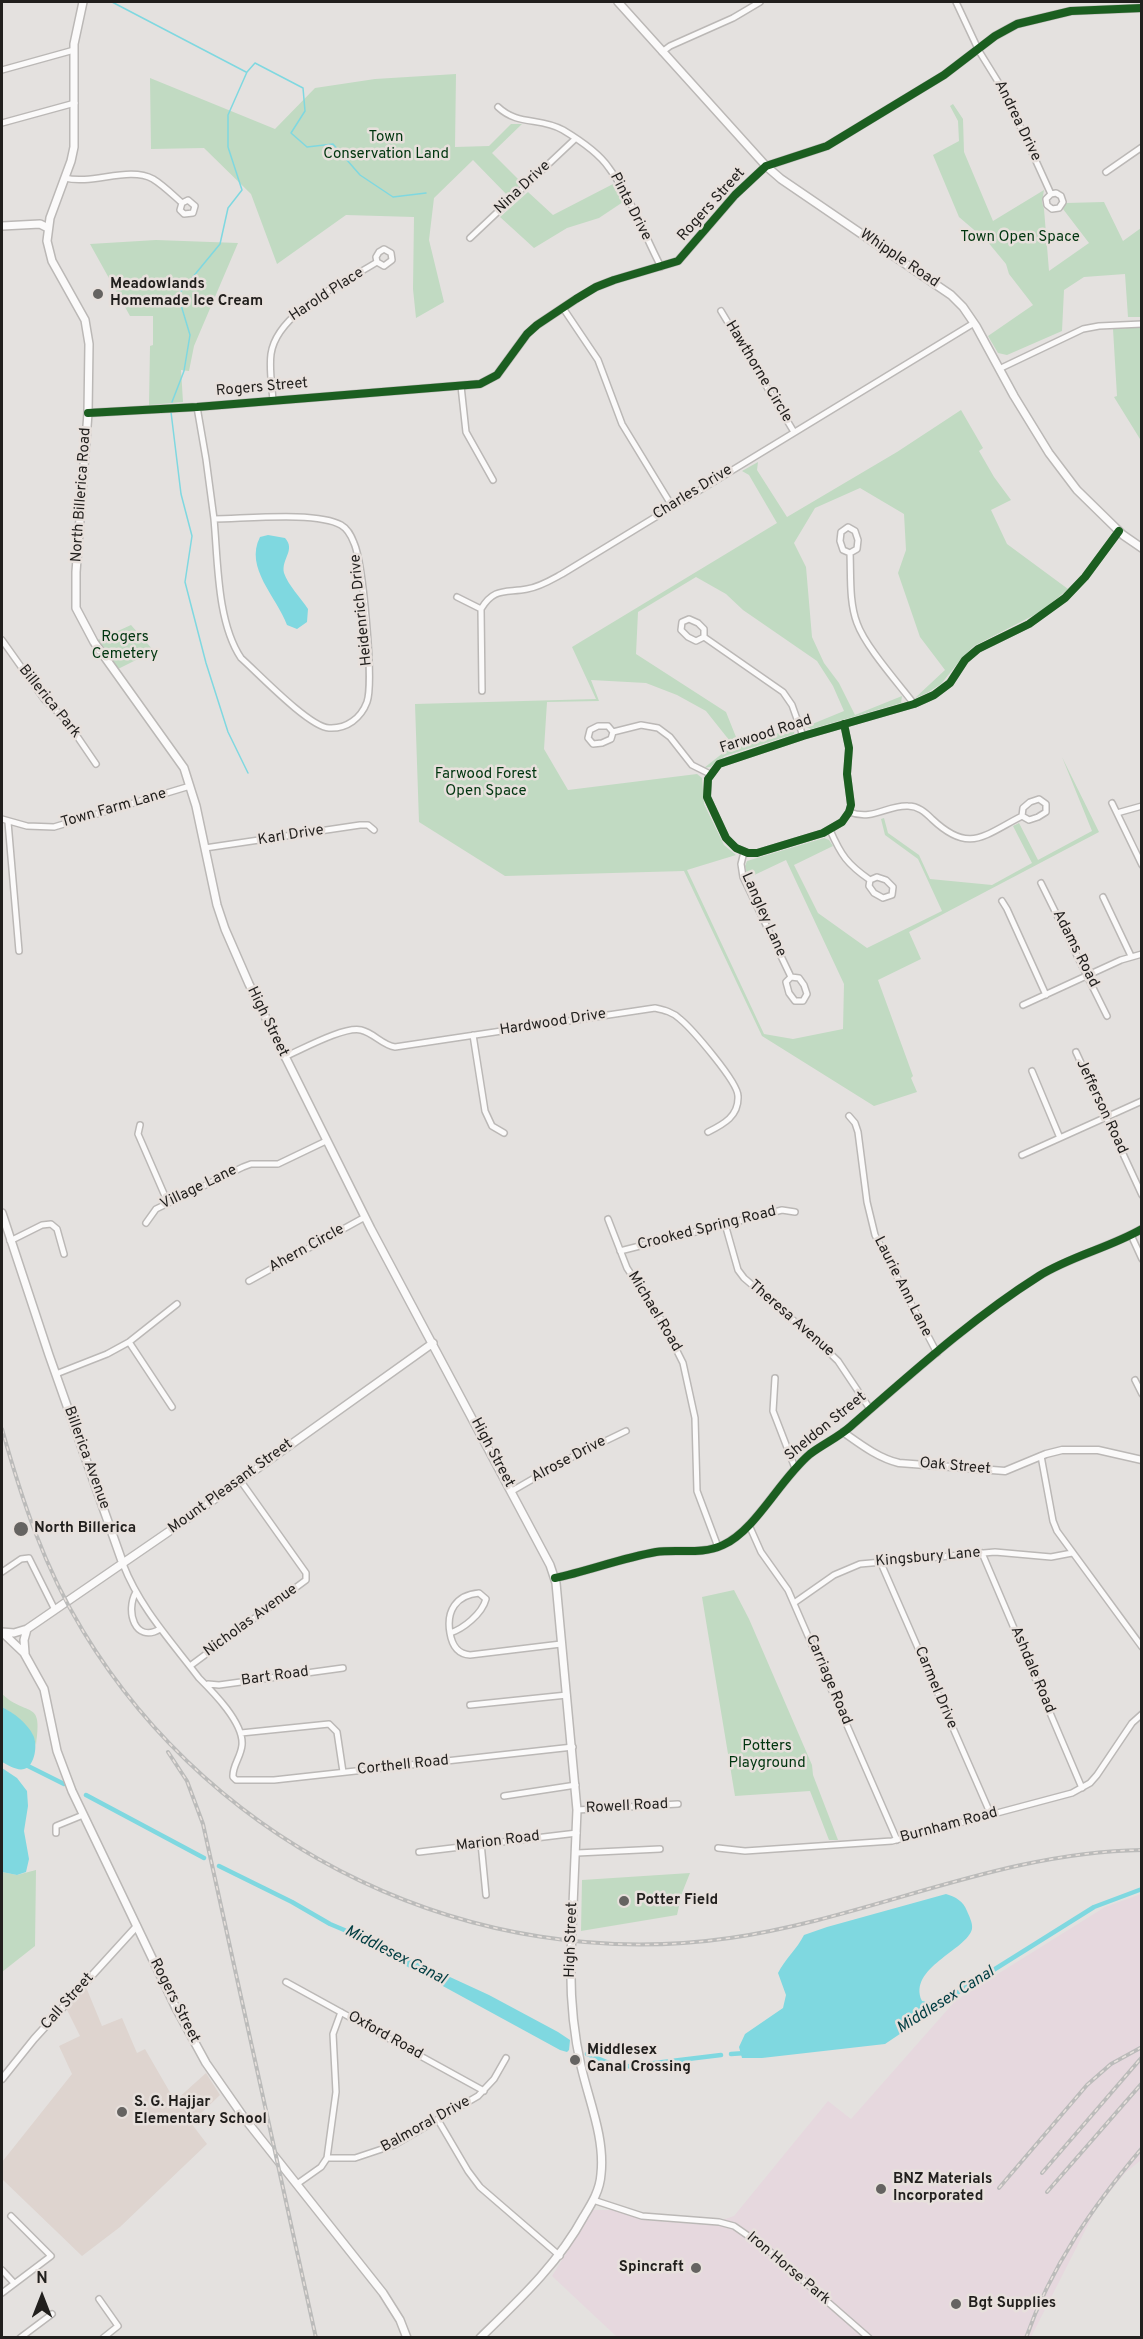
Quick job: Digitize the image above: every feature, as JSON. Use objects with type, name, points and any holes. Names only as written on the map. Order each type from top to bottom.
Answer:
[{"type":"main road","name":"North Billerica Road","points":[[76,608],[76,572],[88,413],[88,330],[81,309],[52,261],[47,241],[48,228],[74,147],[75,29],[83,2]]},
{"type":"main road","name":"Whipple Road","points":[[622,3],[662,52],[766,166],[939,285],[963,307],[1049,453],[1077,490],[1119,531],[1142,548]]},
{"type":"main road","points":[[2,226],[40,224],[48,228]]},
{"type":"main road","name":"High Street","points":[[76,608],[94,642],[177,758],[190,786],[217,905],[225,929],[284,1057],[365,1216],[541,1545],[555,1578],[573,1747],[577,1810],[570,1988],[574,2031],[601,2154],[600,2181],[593,2200],[560,2256],[538,2281],[480,2337]]},
{"type":"main road","name":"Billerica Avenue","points":[[2,1213],[123,1564]]},
{"type":"main road","name":"Mount Pleasant Street","points":[[2,1632],[11,1633],[27,1629],[123,1564],[434,1343]]},
{"type":"main road","points":[[26,1656],[24,1644],[27,1629]]},
{"type":"main road","name":"Rogers Street","points":[[2,1632],[26,1656],[44,1689],[60,1758],[83,1815],[176,2008],[206,2063],[238,2109],[383,2293],[400,2320],[407,2337]]},
{"type":"street","points":[[662,52],[670,46],[734,18],[760,2]]},
{"type":"street","name":"Andrea Drive","points":[[956,2],[979,51],[1005,93],[1051,194]]},
{"type":"street","name":"Rogers Street","points":[[88,413],[197,407],[480,384],[497,375],[527,334],[563,308],[605,284],[678,261],[735,195],[766,166],[826,147],[944,75],[1017,24],[1071,11],[1142,8]]},
{"type":"street","points":[[2,70],[74,50]]},
{"type":"street","points":[[2,123],[75,103]]},
{"type":"street","name":"Pinta Drive","points":[[498,107],[507,116],[552,125],[575,139],[610,168],[661,267]]},
{"type":"street","name":"Nina Drive","points":[[470,238],[575,139]]},
{"type":"street","points":[[1106,172],[1142,147]]},
{"type":"street","points":[[65,178],[81,180],[145,176],[157,182],[182,203]]},
{"type":"street","name":"Harold Place","points":[[273,401],[271,353],[281,328],[289,318],[302,309],[377,262]]},
{"type":"street","points":[[563,308],[598,360],[622,424],[672,506]]},
{"type":"street","name":"Hawthorne Circle","points":[[721,311],[794,432]]},
{"type":"street","name":"Charles Drive","points":[[481,609],[486,601],[503,591],[533,588],[562,574],[974,323]]},
{"type":"street","points":[[999,369],[1083,329],[1142,324]]},
{"type":"street","points":[[461,386],[466,432],[493,480]]},
{"type":"street","name":"Heidenrich Drive","points":[[197,407],[214,519],[225,621],[231,643],[241,658],[318,726],[338,728],[357,720],[368,700],[367,629],[355,544],[347,530],[331,520],[317,518],[214,519]]},
{"type":"street","points":[[848,527],[855,531],[858,540],[856,551],[850,554],[843,550],[840,541],[841,532],[848,527]]},
{"type":"street","name":"Farwood Road","points":[[744,852],[735,848],[726,838],[708,801],[706,788],[710,774],[723,762],[914,704],[943,689],[965,660],[978,649],[1023,627],[1054,608],[1084,577],[1119,531]]},
{"type":"street","points":[[850,554],[853,612],[859,629],[914,704]]},
{"type":"street","points":[[457,597],[481,609],[482,691]]},
{"type":"street","points":[[687,619],[698,622],[704,629],[704,637],[698,641],[690,639],[682,632],[681,624],[687,619]]},
{"type":"street","points":[[704,637],[783,692],[792,705],[803,736]]},
{"type":"street","name":"Billerica Park","points":[[2,640],[44,699],[66,720],[96,764]]},
{"type":"street","points":[[744,852],[762,852],[830,830],[842,822],[849,812],[851,797],[847,774],[849,748],[844,724]]},
{"type":"street","points":[[613,732],[641,725],[658,728],[668,734],[692,765],[710,774]]},
{"type":"street","points":[[598,726],[608,726],[613,732],[611,740],[602,743],[593,744],[588,738],[590,730],[598,726]]},
{"type":"street","name":"Town Farm Lane","points":[[5,820],[27,826],[54,827],[190,786]]},
{"type":"street","points":[[1037,799],[1045,802],[1046,810],[1038,818],[1029,820],[1022,816],[1022,809],[1028,803],[1037,799]]},
{"type":"street","points":[[1113,803],[1142,865]]},
{"type":"street","points":[[849,812],[868,816],[901,806],[912,806],[926,813],[953,836],[969,840],[980,837],[1022,816]]},
{"type":"street","points":[[1117,813],[1142,806]]},
{"type":"street","points":[[5,820],[19,951]]},
{"type":"street","name":"Karl Drive","points":[[205,848],[360,825],[368,825],[374,831]]},
{"type":"street","points":[[830,830],[843,858],[870,880]]},
{"type":"street","name":"Langley Lane","points":[[744,852],[741,864],[743,877],[791,978]]},
{"type":"street","points":[[877,877],[886,880],[893,887],[892,895],[885,899],[876,895],[869,888],[870,880],[877,877]]},
{"type":"street","name":"Adams Road","points":[[1041,883],[1089,975],[1107,1016]]},
{"type":"street","points":[[1103,897],[1131,956]]},
{"type":"street","points":[[1002,900],[1046,995]]},
{"type":"street","points":[[1023,1005],[1131,956],[1142,954]]},
{"type":"street","name":"Langley Lane","points":[[791,978],[799,978],[804,985],[807,994],[802,1001],[795,1000],[789,993],[786,984],[791,978]]},
{"type":"street","name":"Hardwood Drive","points":[[284,1057],[351,1029],[364,1031],[387,1046],[395,1047],[642,1008],[665,1010],[681,1019],[738,1090],[737,1107],[733,1115],[728,1121],[708,1132]]},
{"type":"street","points":[[472,1035],[485,1111],[492,1126],[504,1133]]},
{"type":"street","name":"Jefferson Road","points":[[1076,1052],[1142,1195]]},
{"type":"street","points":[[1032,1071],[1060,1138]]},
{"type":"street","points":[[1022,1155],[1142,1101]]},
{"type":"street","name":"Laurie Ann Lane","points":[[849,1116],[858,1132],[867,1202],[875,1235],[937,1353]]},
{"type":"street","points":[[140,1125],[138,1134],[168,1203]]},
{"type":"street","name":"Village Lane","points":[[146,1223],[152,1213],[168,1203],[243,1167],[251,1164],[278,1164],[326,1141]]},
{"type":"street","name":"Crooked Spring Road","points":[[620,1251],[786,1209],[795,1212]]},
{"type":"street","name":"Ahern Circle","points":[[249,1281],[365,1216]]},
{"type":"street","name":"Michael Road","points":[[608,1219],[627,1268],[670,1334],[683,1363],[695,1418],[697,1491],[718,1547]]},
{"type":"street","points":[[10,1241],[42,1225],[51,1224],[57,1229],[64,1254]]},
{"type":"street","name":"Theresa Avenue","points":[[725,1224],[738,1270],[838,1361],[870,1408]]},
{"type":"street","name":"Sheldon Street","points":[[555,1578],[652,1553],[718,1547],[736,1537],[795,1468],[843,1432],[1000,1302],[1052,1268],[1142,1229]]},
{"type":"street","points":[[1131,1235],[1142,1259]]},
{"type":"street","points":[[56,1374],[107,1354],[129,1342],[177,1304]]},
{"type":"street","points":[[129,1342],[172,1407]]},
{"type":"street","points":[[775,1378],[772,1411],[795,1468]]},
{"type":"street","points":[[1135,1380],[1142,1394]]},
{"type":"street","name":"Alrose Drive","points":[[512,1491],[564,1461],[626,1431]]},
{"type":"street","name":"Oak Street","points":[[843,1432],[880,1456],[899,1462],[1005,1471],[1062,1450],[1098,1450],[1142,1460]]},
{"type":"street","points":[[1041,1456],[1053,1521],[1072,1553],[1142,1647]]},
{"type":"street","name":"Nicholas Avenue","points":[[190,1666],[305,1582],[306,1573],[240,1480]]},
{"type":"street","name":"Carriage Road","points":[[749,1524],[761,1552],[788,1590],[897,1840]]},
{"type":"street","name":"Kingsbury Lane","points":[[794,1603],[848,1568],[880,1561],[982,1553],[1010,1552],[1051,1557],[1072,1553]]},
{"type":"street","name":"Ashdale Road","points":[[982,1553],[1082,1788]]},
{"type":"street","points":[[2,1572],[28,1557],[55,1610]]},
{"type":"street","name":"Carmel Drive","points":[[880,1561],[991,1815]]},
{"type":"street","name":"Billerica Avenue","points":[[123,1564],[136,1592],[160,1629],[199,1678],[208,1684],[241,1733]]},
{"type":"street","points":[[136,1592],[130,1611],[132,1621],[140,1630],[148,1633],[160,1629]]},
{"type":"street","points":[[450,1633],[460,1629],[485,1602],[483,1595],[473,1594],[454,1604],[449,1618],[450,1633],[456,1650],[466,1654],[561,1644]]},
{"type":"street","name":"Bart Road","points":[[208,1684],[219,1685],[343,1668]]},
{"type":"street","points":[[470,1705],[567,1695]]},
{"type":"street","name":"Burnham Road","points":[[718,1848],[745,1851],[897,1840],[1072,1793],[1097,1775],[1132,1723],[1142,1714]]},
{"type":"street","points":[[241,1733],[332,1725],[338,1732],[343,1772]]},
{"type":"street","name":"Corthell Road","points":[[241,1733],[241,1750],[234,1768],[234,1779],[243,1781],[274,1780],[573,1747]]},
{"type":"street","points":[[504,1796],[576,1785]]},
{"type":"street","name":"Rowell Road","points":[[577,1810],[678,1804]]},
{"type":"street","points":[[56,1833],[56,1826],[83,1815]]},
{"type":"street","name":"Marion Road","points":[[419,1852],[577,1833]]},
{"type":"street","points":[[481,1843],[486,1895]]},
{"type":"street","points":[[577,1853],[660,1849]]},
{"type":"street","name":"Call Street","points":[[2,2079],[34,2039],[137,1926]]},
{"type":"street","name":"Oxford Road","points":[[286,1982],[484,2091]]},
{"type":"street","points":[[297,2184],[321,2167],[327,2158],[336,2092],[332,2041],[334,2027],[341,2012]]},
{"type":"street","name":"Balmoral Drive","points":[[327,2158],[348,2159],[370,2155],[394,2145],[484,2091],[506,2058]]},
{"type":"street","points":[[438,2120],[480,2187],[560,2256]]},
{"type":"street","name":"Iron Horse Park","points":[[593,2200],[642,2216],[719,2222],[734,2226],[767,2249],[868,2337]]},
{"type":"street","points":[[2,2293],[51,2256],[11,2216]]},
{"type":"street","points":[[2,2270],[14,2283]]},
{"type":"street","points":[[99,2299],[118,2326],[103,2337]]},
{"type":"street","points":[[20,2337],[52,2314]]},
{"type":"shaded area","points":[[1141,1894],[1141,2160],[1125,2173],[1096,2209],[1031,2337],[617,2337],[552,2276],[593,2210],[613,2210],[645,2220],[707,2225],[734,2216],[828,2101],[851,2119],[956,2000],[1105,1907]]},
{"type":"shaded area","name":"S. G. Hajjar Elementary School","points":[[86,1987],[102,2026],[122,2018],[137,2053],[145,2049],[175,2101],[206,2073],[220,2095],[191,2123],[207,2144],[120,2227],[82,2256],[2,2179],[2,2162],[72,2074],[59,2046],[80,2036],[66,2008]]},
{"type":"green space","name":"Town Conservation Land","points":[[456,74],[455,147],[489,146],[511,124],[522,124],[492,153],[522,183],[508,196],[473,160],[434,198],[429,240],[444,302],[416,318],[413,289],[414,217],[346,215],[277,264],[251,194],[204,148],[151,149],[150,78],[275,129],[315,88],[375,79]]},
{"type":"green space","name":"Town Open Space","points":[[953,104],[963,119],[964,152],[993,221],[1044,190],[1042,202],[1049,271],[1089,243],[1063,209],[1066,203],[1104,202],[1123,241],[1141,228],[1141,317],[1128,317],[1125,274],[1084,277],[1064,290],[1062,331],[1007,355],[998,353],[988,336],[1033,305],[1009,274],[1006,264],[987,241],[959,217],[933,155],[959,141],[958,121],[950,106]]},
{"type":"green space","points":[[615,183],[623,202],[599,218],[567,228],[534,248],[500,217],[528,192],[553,215]]},
{"type":"green space","points":[[156,240],[238,243],[194,346],[189,371],[181,370],[183,402],[149,405],[153,316],[130,316],[90,244]]},
{"type":"green space","points":[[1141,327],[1142,438],[1140,439],[1114,397],[1117,396],[1113,329]]},
{"type":"green space","name":"Farwood Forest Open Space","points":[[961,410],[983,448],[979,451],[1011,500],[991,510],[1007,544],[1068,589],[1042,611],[974,646],[941,684],[915,698],[945,670],[920,637],[898,573],[906,550],[904,514],[860,488],[815,508],[794,543],[806,567],[812,637],[824,663],[839,683],[855,715],[902,696],[901,703],[811,729],[805,727],[844,711],[833,686],[817,661],[743,610],[726,594],[696,577],[638,612],[636,654],[726,712],[740,747],[795,727],[794,734],[725,756],[710,767],[704,768],[733,745],[706,711],[677,695],[646,683],[591,680],[599,701],[547,702],[544,749],[568,790],[697,774],[702,778],[704,804],[724,845],[736,855],[687,870],[764,1034],[793,1039],[843,1029],[844,984],[786,860],[748,878],[745,866],[747,861],[824,838],[829,840],[833,846],[794,865],[818,913],[867,948],[942,911],[918,859],[885,835],[881,819],[884,818],[888,833],[919,855],[930,879],[992,885],[1032,863],[1013,826],[1019,823],[1038,860],[1092,831],[1062,757],[1099,832],[909,932],[921,959],[878,980],[917,1092],[874,1106],[762,1036],[684,871],[505,876],[419,822],[415,704],[596,699],[572,647],[777,523],[749,475],[742,471],[758,462],[757,470],[787,517],[897,452]]},
{"type":"green space","name":"Rogers Cemetery","points":[[131,625],[154,651],[118,669],[98,640]]},
{"type":"green space","name":"Potters Playground","points":[[734,1590],[749,1619],[812,1765],[813,1775],[838,1840],[829,1840],[810,1791],[735,1796],[702,1597]]},
{"type":"green space","points":[[2,1694],[35,1715],[38,1730],[36,1745],[23,1723],[2,1707]]},
{"type":"green space","points":[[36,1870],[35,1946],[2,1972],[2,1872],[17,1875]]},
{"type":"green space","points":[[690,1873],[677,1915],[581,1931],[582,1880]]},
{"type":"water","points":[[268,535],[285,538],[288,542],[289,551],[284,563],[284,573],[308,609],[307,622],[297,629],[287,625],[259,571],[256,549],[260,537]]},
{"type":"water","points":[[2,1707],[24,1722],[34,1739],[33,1759],[31,1764],[24,1769],[2,1762]]},
{"type":"water","points":[[2,1768],[17,1778],[27,1791],[28,1806],[24,1831],[29,1859],[26,1872],[17,1875],[2,1872]]},
{"type":"water","points":[[946,1894],[961,1902],[971,1920],[972,1929],[968,1937],[930,1969],[923,1979],[920,1989],[922,2001],[940,2004],[937,2009],[885,2044],[762,2058],[742,2058],[739,2047],[745,2034],[783,2008],[786,1995],[778,1973],[804,1935]]},
{"type":"water","name":"Middlesex Canal","points":[[400,1954],[489,1995],[558,2032],[570,2040],[569,2050],[567,2052],[560,2050],[397,1961]]},
{"type":"waterway","points":[[112,2],[246,72]]},
{"type":"waterway","points":[[172,402],[184,371],[190,335],[178,295],[220,244],[228,208],[242,190],[228,147],[228,115],[247,72],[255,63],[303,88],[305,111],[291,133],[307,147],[333,144],[360,175],[393,197],[426,193]]},
{"type":"waterway","points":[[171,412],[181,494],[192,536],[185,582],[206,663],[228,732],[248,773]]},
{"type":"waterway","name":"Middlesex Canal","points":[[24,1764],[64,1784]]},
{"type":"waterway","name":"Middlesex Canal","points":[[86,1795],[204,1858]]},
{"type":"waterway","name":"Middlesex Canal","points":[[219,1866],[292,1902],[330,1924],[403,1958]]},
{"type":"waterway","name":"Middlesex Canal","points":[[936,2006],[1094,1907],[1142,1889]]},
{"type":"waterway","name":"Middlesex Canal","points":[[731,2054],[746,2053]]},
{"type":"waterway","name":"Middlesex Canal","points":[[587,2054],[622,2067],[721,2055]]},
{"type":"railway","points":[[2,1429],[35,1533],[69,1607],[83,1631],[138,1709],[204,1777],[279,1835],[360,1881],[448,1915],[540,1937],[634,1944],[730,1938],[782,1929],[985,1873],[1089,1854],[1142,1850]]},
{"type":"railway","points":[[168,1752],[187,1781],[203,1824],[316,2338]]},
{"type":"railway","points":[[999,2188],[1087,2085],[1111,2064],[1142,2047]]},
{"type":"railway","points":[[1042,2173],[1142,2057]]},
{"type":"railway","points":[[1047,2192],[1142,2083]]},
{"type":"railway","points":[[1026,2338],[1048,2286],[1075,2238],[1107,2192],[1142,2148]]},
{"type":"cycle path","points":[[88,413],[197,407],[480,384],[497,375],[527,334],[537,325],[576,299],[614,280],[678,261],[735,195],[766,166],[827,146],[944,75],[995,36],[1017,24],[1071,11],[1142,8]]},
{"type":"cycle path","points":[[844,724],[849,748],[847,774],[851,805],[842,822],[823,833],[757,853],[748,853],[736,848],[726,838],[707,797],[708,779],[719,764],[803,736],[914,704],[934,695],[950,683],[965,660],[978,649],[1029,624],[1065,598],[1085,577],[1119,531]]},
{"type":"cycle path","points":[[555,1578],[656,1552],[707,1550],[735,1538],[810,1454],[846,1430],[989,1310],[1051,1269],[1142,1229]]},
{"type":"place","name":"Meadowlands Homemade Ice Cream","points":[[98,294]]},
{"type":"place","name":"North Billerica","points":[[21,1529]]},
{"type":"place","name":"Potter Field","points":[[624,1901]]},
{"type":"place","name":"Middlesex Canal Crossing","points":[[575,2060]]},
{"type":"place","name":"S. G. Hajjar Elementary School","points":[[122,2112]]},
{"type":"place","name":"BNZ Materials Incorporated","points":[[881,2189]]},
{"type":"place","name":"Spincraft","points":[[696,2268]]},
{"type":"place","name":"Bgt Supplies","points":[[956,2304]]}]
